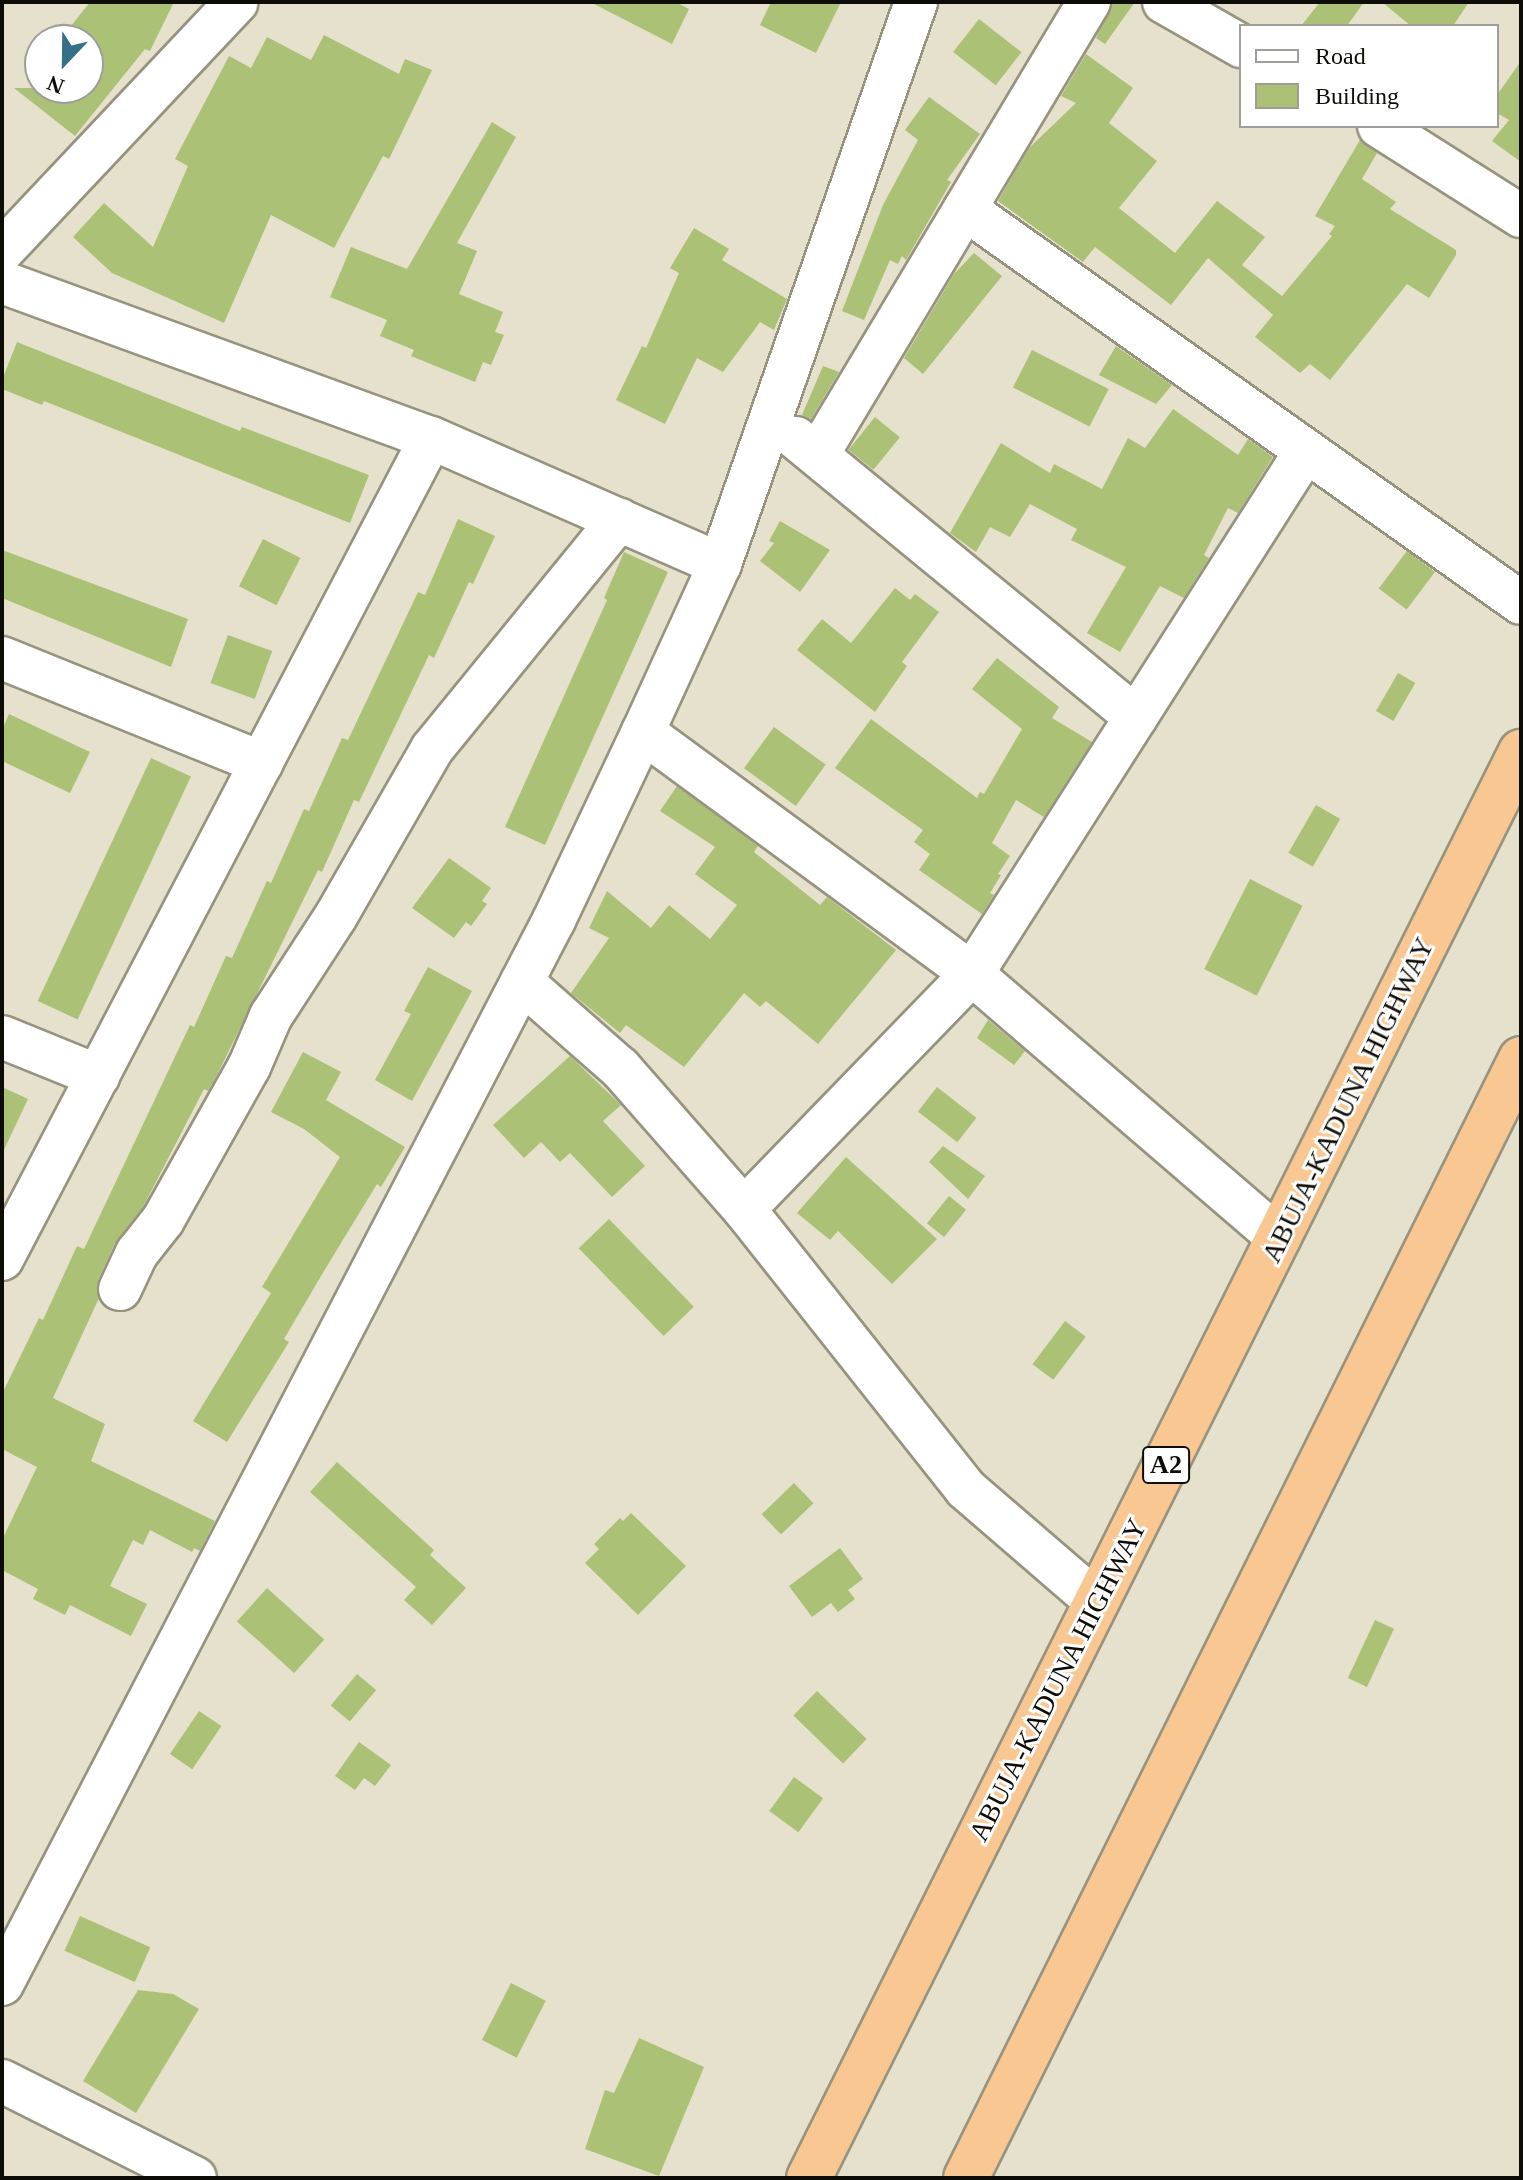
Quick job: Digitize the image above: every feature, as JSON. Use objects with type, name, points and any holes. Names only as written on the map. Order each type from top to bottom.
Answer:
[{"type":"highway","name":"ABUJA-KADUNA HIGHWAY","points":[[809,2178],[1521,752]]},
{"type":"highway","points":[[966,2178],[1521,1059]]},
{"type":"street","points":[[2,251],[237,2]]},
{"type":"street","points":[[2,1984],[522,982],[643,732],[720,564],[773,421],[916,2]]},
{"type":"street","points":[[818,454],[1089,2]]},
{"type":"street","points":[[1164,2],[1226,25]]},
{"type":"street","points":[[1382,128],[1521,216]]},
{"type":"street","points":[[965,209],[1521,603]]},
{"type":"street","points":[[2,282],[431,438],[720,564]]},
{"type":"street","points":[[773,421],[818,454],[1136,717]]},
{"type":"street","points":[[2,1259],[431,438]]},
{"type":"street","points":[[744,1209],[972,974],[1305,452]]},
{"type":"street","points":[[120,1289],[137,1253],[163,1220],[249,1067],[271,1016],[336,916],[432,749],[619,520]]},
{"type":"street","points":[[2,658],[262,763]]},
{"type":"street","points":[[643,732],[972,974],[1279,1238]]},
{"type":"street","points":[[522,982],[620,1068],[744,1209],[966,1489],[1097,1602]]},
{"type":"street","points":[[2,1037],[98,1076]]},
{"type":"street","points":[[2,2081],[195,2178]]},
{"type":"building","points":[[90,2],[174,2],[150,51],[145,49],[104,100],[104,24],[73,24]]},
{"type":"building","points":[[590,2],[676,2],[689,9],[672,44]]},
{"type":"building","points":[[771,2],[841,2],[816,53],[760,25]]},
{"type":"building","points":[[1113,2],[1135,2],[1105,44],[1096,38]]},
{"type":"building","points":[[1320,2],[1364,2],[1348,24],[1303,24]]},
{"type":"building","points":[[1382,2],[1469,2],[1454,24],[1409,24]]},
{"type":"building","points":[[979,19],[1022,52],[996,85],[953,52]]},
{"type":"building","points":[[324,35],[399,74],[405,59],[432,70],[389,159],[383,156],[334,248],[271,215],[224,323],[112,273],[73,237],[104,203],[153,247],[188,166],[175,159],[229,56],[251,68],[267,37],[311,60]]},
{"type":"building","points":[[1086,54],[1133,88],[1109,123],[1157,161],[1119,208],[1175,253],[1217,201],[1265,237],[1242,265],[1282,296],[1332,236],[1329,234],[1335,226],[1315,216],[1360,140],[1377,153],[1362,179],[1396,202],[1390,209],[1456,250],[1456,255],[1429,298],[1407,284],[1330,380],[1310,364],[1300,373],[1255,337],[1273,315],[1208,258],[1171,305],[1095,247],[1083,262],[998,201],[1029,148],[1076,103],[1061,96]]},
{"type":"building","points":[[1521,61],[1521,162],[1492,141],[1509,120],[1499,114],[1499,92]]},
{"type":"building","points":[[929,97],[980,134],[947,180],[951,182],[906,260],[902,256],[898,264],[890,260],[864,320],[842,311],[883,205],[918,140],[905,130]]},
{"type":"building","points":[[34,104],[101,104],[75,136]]},
{"type":"building","points":[[492,122],[516,137],[457,243],[477,251],[459,294],[503,312],[495,332],[504,335],[491,365],[483,362],[475,382],[411,356],[414,350],[380,336],[387,320],[330,297],[351,247],[407,269]]},
{"type":"building","points":[[694,228],[729,249],[722,260],[787,299],[774,330],[760,322],[723,372],[697,358],[665,424],[616,400],[642,346],[646,348],[679,273],[670,268]]},
{"type":"building","points":[[974,253],[1002,276],[923,374],[904,358],[954,274]]},
{"type":"building","points":[[17,342],[240,431],[242,427],[369,475],[350,523],[44,401],[42,405],[2,389],[2,380]]},
{"type":"building","points":[[1116,346],[1172,385],[1156,404],[1099,375]]},
{"type":"building","points":[[1032,350],[1109,389],[1090,426],[1013,387]]},
{"type":"building","points":[[823,366],[839,372],[811,419],[802,415]]},
{"type":"building","points":[[1173,409],[1238,455],[1248,439],[1273,457],[1238,513],[1228,508],[1204,555],[1209,558],[1184,598],[1160,586],[1120,652],[1087,633],[1126,567],[1071,540],[1077,529],[1030,504],[1010,537],[990,527],[976,552],[950,533],[1001,443],[1050,473],[1054,464],[1102,489],[1128,438],[1145,448]]},
{"type":"building","points":[[875,417],[900,437],[873,470],[849,450]]},
{"type":"building","points":[[458,519],[495,536],[473,584],[469,582],[434,658],[429,655],[359,802],[354,800],[322,872],[318,870],[215,1079],[208,1091],[204,1089],[143,1207],[115,1243],[98,1280],[99,1298],[53,1398],[105,1424],[91,1461],[215,1521],[200,1551],[194,1548],[192,1552],[150,1530],[143,1545],[133,1540],[110,1586],[147,1604],[131,1636],[70,1605],[65,1615],[33,1599],[38,1589],[2,1570],[2,1540],[37,1467],[2,1449],[2,1394],[39,1318],[43,1320],[77,1246],[84,1249],[190,1025],[194,1027],[226,956],[232,958],[267,881],[271,883],[304,809],[309,811],[342,738],[348,740],[418,592],[425,595]]},
{"type":"building","points":[[780,521],[830,550],[800,592],[760,561],[774,543],[769,541]]},
{"type":"building","points":[[263,539],[300,558],[276,605],[239,586]]},
{"type":"building","points":[[2,550],[188,619],[171,667],[2,598]]},
{"type":"building","points":[[1407,551],[1435,572],[1407,610],[1379,589]]},
{"type":"building","points":[[624,552],[668,572],[545,845],[505,827],[607,600],[604,598]]},
{"type":"building","points":[[895,588],[910,600],[915,594],[939,612],[902,662],[907,666],[875,712],[797,650],[822,619],[851,643]]},
{"type":"building","points":[[228,635],[272,651],[255,699],[211,683]]},
{"type":"building","points":[[997,658],[1059,707],[1052,718],[1092,742],[1044,817],[1016,800],[992,843],[1010,856],[998,874],[1001,875],[990,893],[994,895],[982,914],[919,870],[930,854],[914,842],[923,830],[835,768],[871,719],[977,798],[980,792],[984,794],[1022,729],[972,689]]},
{"type":"building","points":[[1398,673],[1415,683],[1393,721],[1376,711]]},
{"type":"building","points":[[9,714],[90,752],[70,793],[2,761],[2,730]]},
{"type":"building","points":[[774,727],[826,765],[796,806],[744,768]]},
{"type":"building","points":[[151,758],[191,777],[78,1019],[38,1001]]},
{"type":"building","points":[[677,786],[758,846],[754,852],[820,905],[827,897],[896,950],[818,1044],[766,1001],[760,1007],[744,993],[684,1067],[626,1025],[620,1033],[571,993],[609,938],[589,928],[607,891],[651,928],[669,905],[710,939],[737,905],[695,874],[715,847],[660,811]]},
{"type":"building","points":[[1316,805],[1340,819],[1313,867],[1288,853]]},
{"type":"building","points":[[449,858],[491,888],[482,901],[487,904],[471,926],[466,922],[454,938],[412,908]]},
{"type":"building","points":[[1250,879],[1303,906],[1257,996],[1204,969]]},
{"type":"building","points":[[428,967],[472,991],[412,1101],[375,1080],[411,1014],[404,1011]]},
{"type":"building","points":[[988,1020],[1025,1051],[1014,1065],[977,1038]]},
{"type":"building","points":[[303,1052],[341,1072],[326,1100],[405,1147],[381,1187],[377,1184],[324,1271],[284,1339],[289,1342],[227,1442],[193,1421],[271,1293],[262,1287],[340,1157],[304,1129],[271,1112]]},
{"type":"building","points":[[570,1056],[621,1105],[603,1121],[645,1166],[612,1197],[570,1153],[560,1162],[541,1142],[524,1158],[493,1125]]},
{"type":"building","points":[[2,1087],[28,1099],[2,1154]]},
{"type":"building","points":[[937,1087],[976,1118],[957,1142],[918,1111]]},
{"type":"building","points":[[943,1146],[985,1176],[968,1199],[929,1162]]},
{"type":"building","points":[[846,1157],[937,1239],[892,1284],[838,1231],[830,1240],[797,1213]]},
{"type":"building","points":[[949,1196],[966,1210],[944,1237],[927,1223]]},
{"type":"building","points":[[609,1219],[694,1307],[664,1336],[579,1248]]},
{"type":"building","points":[[1065,1321],[1086,1337],[1053,1380],[1033,1364]]},
{"type":"building","points":[[337,1462],[434,1550],[430,1555],[466,1588],[432,1625],[404,1600],[416,1587],[310,1492]]},
{"type":"building","points":[[794,1483],[813,1503],[781,1534],[762,1514]]},
{"type":"building","points":[[631,1513],[686,1566],[638,1615],[585,1563],[599,1549],[594,1544],[620,1518],[623,1521]]},
{"type":"building","points":[[840,1548],[863,1579],[848,1590],[855,1599],[838,1612],[831,1603],[812,1617],[789,1586]]},
{"type":"building","points":[[267,1588],[324,1640],[294,1673],[237,1621]]},
{"type":"building","points":[[1375,1620],[1394,1629],[1367,1687],[1348,1678]]},
{"type":"building","points":[[357,1674],[376,1690],[350,1721],[331,1705]]},
{"type":"building","points":[[817,1691],[867,1739],[843,1763],[793,1715]]},
{"type":"building","points":[[199,1711],[221,1726],[192,1769],[170,1754]]},
{"type":"building","points":[[359,1742],[391,1765],[375,1786],[364,1778],[355,1790],[335,1776]]},
{"type":"building","points":[[794,1777],[823,1798],[798,1832],[769,1811]]},
{"type":"building","points":[[80,1916],[150,1947],[135,1982],[65,1951]]},
{"type":"building","points":[[511,1983],[546,2001],[517,2058],[482,2040]]},
{"type":"building","points":[[138,1990],[173,1994],[199,2009],[136,2113],[83,2081]]},
{"type":"building","points":[[639,2038],[704,2067],[659,2176],[585,2149],[605,2090],[614,2093]]}]
